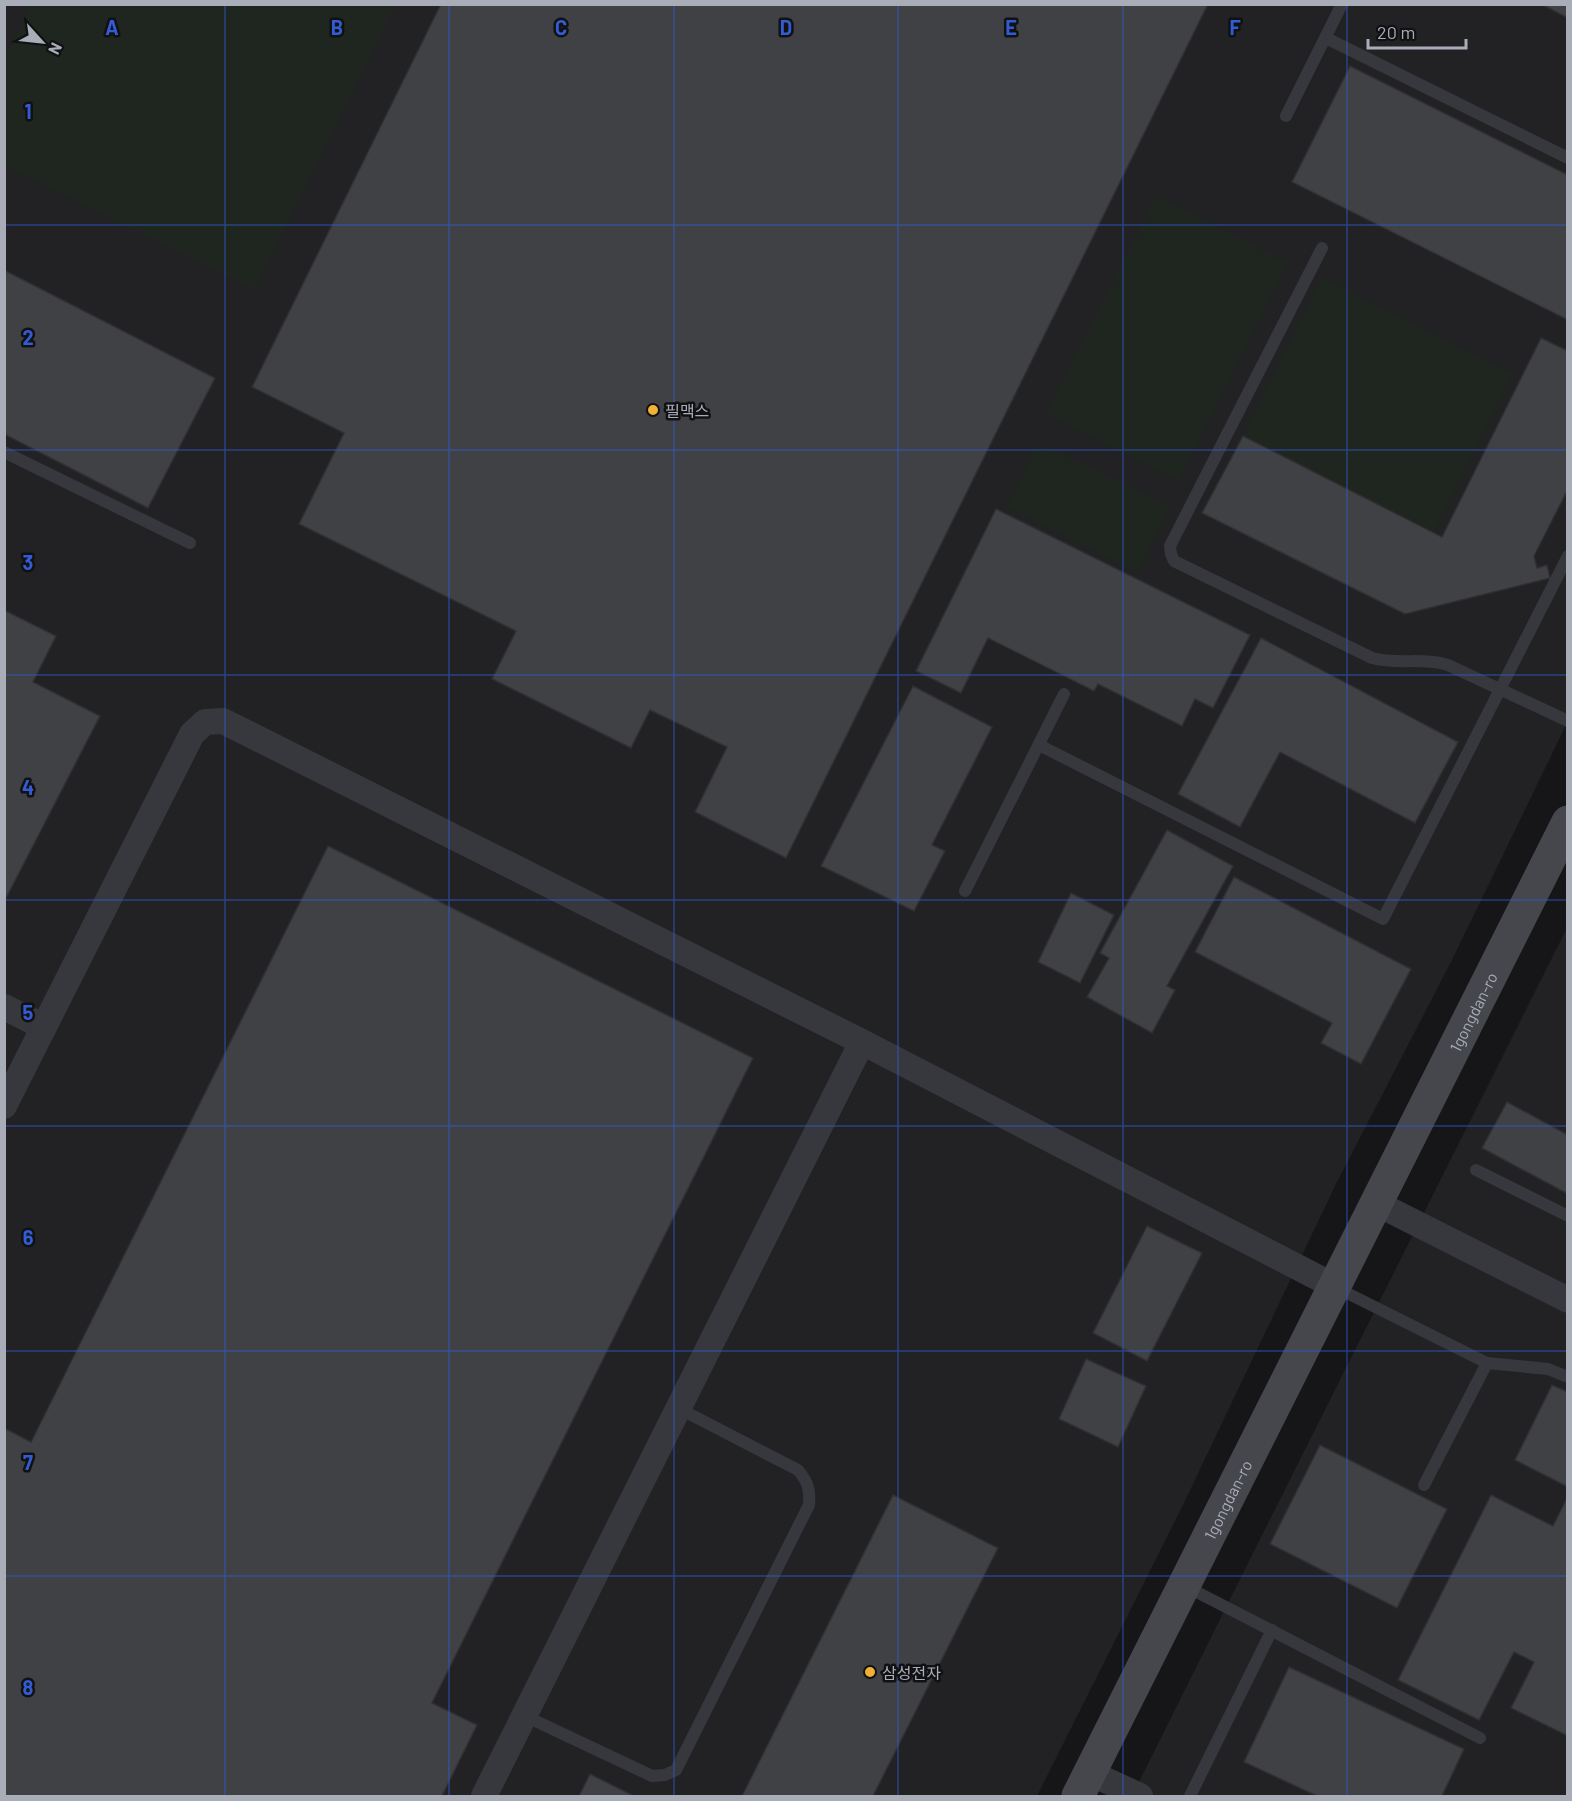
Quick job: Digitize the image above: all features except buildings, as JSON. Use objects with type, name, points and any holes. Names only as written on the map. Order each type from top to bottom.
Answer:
[{"type":"street","points":[[4,1106],[192,735],[205,722],[223,721],[862,1042],[1334,1286]]},
{"type":"street","name":"1gongdan-ro","points":[[1084,1785],[1568,822]]},
{"type":"street","points":[[4,1007],[44,1027]]},
{"type":"street","points":[[484,1797],[862,1042]]},
{"type":"street","points":[[1376,1203],[1568,1300]]},
{"type":"street","points":[[1084,1785],[1140,1797]]},
{"type":"lane","points":[[1286,116],[1342,4]]},
{"type":"lane","points":[[1326,38],[1568,158]]},
{"type":"lane","points":[[1322,248],[1170,546],[1174,561],[1180,566],[1372,658],[1387,662],[1434,661],[1568,721]]},
{"type":"lane","points":[[4,452],[190,543]]},
{"type":"lane","points":[[1039,745],[1383,919],[1568,556]]},
{"type":"lane","points":[[965,891],[1064,694]]},
{"type":"lane","points":[[1476,1170],[1568,1216]]},
{"type":"lane","points":[[1334,1286],[1487,1363],[1548,1369],[1568,1377]]},
{"type":"lane","points":[[1424,1485],[1487,1363]]},
{"type":"lane","points":[[525,1716],[652,1776],[665,1775],[676,1770],[809,1505],[810,1491],[807,1481],[798,1470],[678,1408]]},
{"type":"lane","points":[[1184,1585],[1480,1738]]},
{"type":"lane","points":[[1190,1797],[1272,1630]]},
{"type":"shaded area","points":[[31,4],[395,5],[255,289],[5,166],[5,58]]},
{"type":"shaded area","points":[[5,5],[1567,5],[1567,723],[1453,958],[1336,1184],[1182,1507],[1037,1796],[5,1796]]},
{"type":"shaded area","points":[[1157,196],[1288,263],[1178,481],[1046,414]]},
{"type":"shaded area","points":[[1322,278],[1513,374],[1434,532],[1243,436]]},
{"type":"shaded area","points":[[1038,442],[1171,507],[1138,573],[1006,507]]},
{"type":"shaded area","points":[[1567,928],[1567,1796],[1132,1796],[1251,1557]]},
{"type":"place","name":"필맥스","points":[[653,410]]},
{"type":"place","name":"삼성전자","points":[[870,1672]]}]
